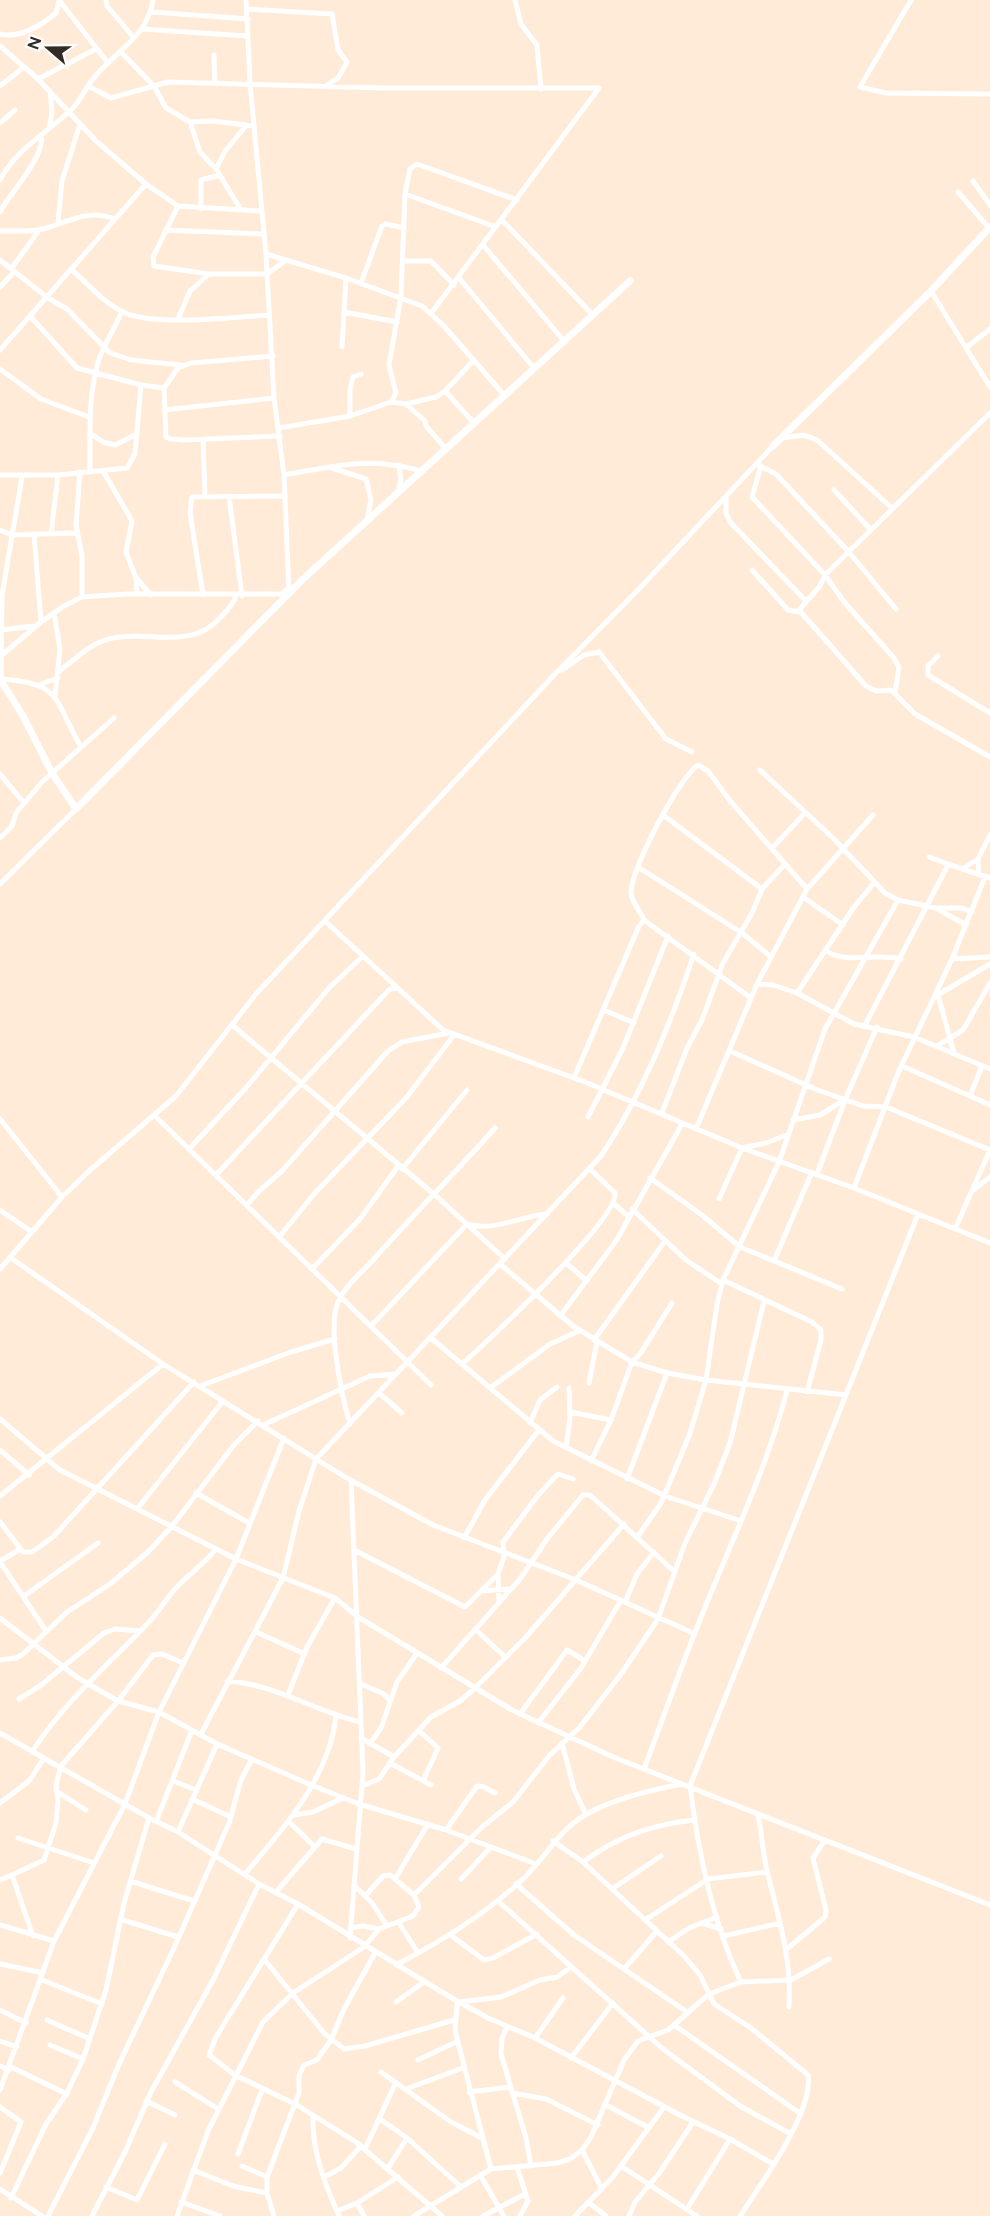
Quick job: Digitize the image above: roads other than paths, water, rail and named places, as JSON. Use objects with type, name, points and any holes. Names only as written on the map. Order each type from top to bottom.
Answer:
[{"type":"street","points":[[106,0],[107,6],[134,38]]},
{"type":"street","points":[[0,180],[11,163],[49,127],[70,111],[108,63],[142,29],[152,12],[153,0]]},
{"type":"street","points":[[246,0],[250,126],[266,254],[274,398],[286,496],[289,590]]},
{"type":"street","points":[[515,0],[521,24],[537,45],[542,88]]},
{"type":"street","points":[[911,0],[860,87],[886,93],[990,94]]},
{"type":"street","points":[[59,1],[108,63]]},
{"type":"street","points":[[56,13],[59,1]]},
{"type":"street","points":[[0,34],[18,35],[65,9]]},
{"type":"street","points":[[247,9],[332,14],[338,51],[346,62],[338,78],[326,86]]},
{"type":"street","points":[[152,12],[248,19]]},
{"type":"street","points":[[142,29],[247,36]]},
{"type":"street","points":[[0,46],[50,90],[80,124],[146,184],[178,206],[261,211]]},
{"type":"street","points":[[38,79],[96,49]]},
{"type":"street","points":[[120,52],[154,86],[166,108],[190,122],[250,126]]},
{"type":"street","points":[[214,55],[214,82]]},
{"type":"street","points":[[0,86],[24,67]]},
{"type":"street","points":[[88,86],[111,98],[162,82],[599,88],[432,312]]},
{"type":"street","points":[[49,127],[52,113],[50,90]]},
{"type":"street","points":[[0,123],[15,110]]},
{"type":"street","points":[[190,122],[200,153],[216,169],[242,210]]},
{"type":"street","points":[[58,223],[62,181],[80,124]]},
{"type":"street","points":[[216,169],[225,151],[250,126]]},
{"type":"street","points":[[0,212],[38,153],[42,142],[41,135]]},
{"type":"street","points":[[391,402],[396,393],[389,365],[401,296],[405,194],[408,173],[412,166],[417,164],[517,200]]},
{"type":"street","points":[[201,209],[201,180],[220,175]]},
{"type":"street","points":[[973,181],[990,205]]},
{"type":"street","points":[[0,350],[73,271],[146,184]]},
{"type":"street","points":[[0,1269],[62,1197],[108,1153],[176,1096],[256,994],[554,675],[726,496],[759,465],[773,446],[931,291],[989,228],[958,192]]},
{"type":"street","points":[[405,194],[496,227]]},
{"type":"street","points":[[178,206],[165,230],[152,264],[209,274],[267,274],[286,260]]},
{"type":"street","points":[[0,231],[40,230],[83,214],[98,214],[115,219]]},
{"type":"street","points":[[502,220],[592,315]]},
{"type":"street","points":[[361,283],[383,224],[404,228]]},
{"type":"street","points":[[0,287],[40,230]]},
{"type":"street","points":[[165,230],[263,234]]},
{"type":"street","points":[[483,245],[564,340]]},
{"type":"street","points":[[266,254],[401,296],[432,312],[504,395]]},
{"type":"street","points":[[0,260],[48,298],[67,309],[104,348],[131,360],[182,365],[273,356]]},
{"type":"street","points":[[404,261],[431,261],[454,285]]},
{"type":"street","points":[[73,271],[122,311],[150,317],[178,319],[269,315]]},
{"type":"street","points":[[178,319],[190,291],[209,274]]},
{"type":"street","points":[[342,347],[346,278]]},
{"type":"street","points":[[459,278],[534,368]]},
{"type":"street","points":[[0,884],[289,590],[630,281]]},
{"type":"street","points":[[931,291],[968,347],[990,387]]},
{"type":"street","points":[[90,472],[89,417],[96,373],[104,348],[122,311]]},
{"type":"street","points":[[344,312],[397,322]]},
{"type":"street","points":[[30,316],[74,366],[141,385],[164,388]]},
{"type":"street","points":[[968,347],[990,329]]},
{"type":"street","points":[[279,428],[350,416],[391,402],[406,404],[436,397],[445,391],[474,360]]},
{"type":"street","points":[[182,365],[164,388],[167,438],[280,436]]},
{"type":"street","points":[[0,369],[41,399],[89,417]]},
{"type":"street","points":[[350,416],[350,384],[353,377],[361,374]]},
{"type":"street","points":[[0,476],[58,475],[129,467],[135,454],[141,385]]},
{"type":"street","points":[[445,391],[474,423]]},
{"type":"street","points":[[164,410],[274,398]]},
{"type":"street","points":[[406,404],[425,421],[426,426],[446,449]]},
{"type":"street","points":[[799,612],[805,600],[820,586],[825,575],[848,551],[990,413]]},
{"type":"street","points":[[90,433],[103,442],[115,445],[137,434]]},
{"type":"street","points":[[782,438],[804,435],[817,440],[847,464],[892,508]]},
{"type":"street","points":[[203,439],[205,496]]},
{"type":"street","points":[[284,475],[360,462],[399,465],[421,471]]},
{"type":"street","points":[[398,493],[401,480],[399,465]]},
{"type":"street","points":[[759,465],[776,474],[848,551],[896,609]]},
{"type":"street","points":[[759,465],[752,497],[825,575],[845,603],[897,663],[895,693]]},
{"type":"street","points":[[330,467],[366,479],[372,500],[368,520]]},
{"type":"street","points":[[103,471],[132,521],[126,548],[137,594]]},
{"type":"street","points":[[80,472],[76,533],[82,549],[82,597]]},
{"type":"street","points":[[51,534],[58,475]]},
{"type":"street","points":[[22,477],[1,591],[0,681],[23,716],[52,773],[76,809]]},
{"type":"street","points":[[834,490],[870,529]]},
{"type":"street","points":[[0,681],[40,684],[58,675],[85,651],[103,640],[122,636],[178,639],[201,632],[220,618],[239,596],[229,496]]},
{"type":"street","points":[[203,596],[190,505],[192,497],[286,496]]},
{"type":"street","points":[[726,496],[726,513],[729,522],[741,530],[805,600]]},
{"type":"street","points":[[0,530],[12,535],[76,533]]},
{"type":"street","points":[[34,534],[41,622]]},
{"type":"street","points":[[0,552],[9,553]]},
{"type":"street","points":[[752,570],[788,610],[799,612],[866,686],[876,691],[886,689],[895,693],[915,714],[990,757]]},
{"type":"street","points":[[135,578],[151,595]]},
{"type":"street","points":[[2,655],[41,622],[82,597],[137,594],[239,596],[282,594],[289,590]]},
{"type":"street","points":[[54,613],[60,650],[55,696]]},
{"type":"street","points":[[2,630],[36,626]]},
{"type":"street","points":[[554,675],[584,655],[599,652],[666,739],[692,752]]},
{"type":"street","points":[[938,656],[928,666],[928,675],[990,713]]},
{"type":"street","points":[[40,684],[55,696],[65,720],[81,747]]},
{"type":"street","points":[[0,838],[12,826],[14,815],[52,773],[114,718]]},
{"type":"street","points":[[750,998],[694,954],[644,920],[631,895],[638,867],[663,815],[688,774],[701,765],[807,889]]},
{"type":"street","points":[[760,770],[885,893],[898,900],[927,907],[962,908],[972,912]]},
{"type":"street","points":[[0,774],[24,803]]},
{"type":"street","points":[[772,848],[805,813]]},
{"type":"street","points":[[663,815],[762,889]]},
{"type":"street","points":[[696,1129],[750,998],[807,889],[841,848],[873,815]]},
{"type":"street","points":[[962,869],[978,859],[990,835]]},
{"type":"street","points":[[928,857],[985,877]]},
{"type":"street","points":[[854,1188],[914,1037],[936,996],[972,912],[985,877],[978,859]]},
{"type":"street","points":[[662,1113],[687,1048],[702,1020],[718,973],[741,933],[762,889],[784,864]]},
{"type":"street","points":[[864,1028],[948,864]]},
{"type":"street","points":[[638,867],[741,933],[770,956]]},
{"type":"street","points":[[797,993],[874,883]]},
{"type":"street","points":[[803,897],[843,925]]},
{"type":"street","points":[[638,1536],[664,1496],[689,1436],[706,1380],[723,1282],[779,1162],[804,1084],[832,1012],[866,958],[898,900]]},
{"type":"street","points":[[962,908],[975,902]]},
{"type":"street","points":[[936,908],[966,925]]},
{"type":"street","points":[[574,1078],[639,926],[644,920]]},
{"type":"street","points":[[325,921],[432,1023],[452,1034],[603,1089],[742,1148],[815,1173],[990,1243]]},
{"type":"street","points":[[588,1117],[634,1023],[668,936]]},
{"type":"street","points":[[826,951],[840,957],[886,956],[901,959]]},
{"type":"street","points":[[201,1734],[283,1578],[301,1503],[316,1459],[602,1156],[635,1102],[674,1014],[694,954]]},
{"type":"street","points":[[189,1149],[245,1089],[338,978],[363,956]]},
{"type":"street","points":[[951,959],[990,957]]},
{"type":"street","points":[[936,996],[989,964],[990,972]]},
{"type":"street","points":[[937,1046],[951,1039],[967,1025],[990,983]]},
{"type":"street","points":[[757,984],[773,985],[797,993],[864,1028],[877,1027],[914,1037],[990,1069]]},
{"type":"street","points":[[216,1175],[384,995],[390,989],[397,988]]},
{"type":"street","points":[[936,996],[954,1053]]},
{"type":"street","points":[[604,1010],[634,1023]]},
{"type":"street","points":[[232,1025],[435,1196],[505,1259]]},
{"type":"street","points":[[774,1261],[815,1173],[877,1027]]},
{"type":"street","points":[[247,1205],[335,1112],[393,1046],[408,1040],[452,1034]]},
{"type":"street","points":[[280,1236],[314,1194],[418,1084],[452,1034]]},
{"type":"street","points":[[730,1051],[845,1100],[863,1106],[886,1107],[990,1150],[955,1229]]},
{"type":"street","points":[[902,1066],[990,1104]]},
{"type":"street","points":[[970,1096],[982,1066]]},
{"type":"street","points":[[313,1268],[360,1219],[467,1090]]},
{"type":"street","points":[[793,1120],[820,1115],[845,1100]]},
{"type":"street","points":[[154,1115],[431,1385]]},
{"type":"street","points":[[0,1119],[62,1197]]},
{"type":"street","points":[[560,1316],[616,1241],[682,1124]]},
{"type":"street","points":[[350,1424],[340,1391],[335,1339],[336,1308],[341,1296],[495,1128]]},
{"type":"street","points":[[742,1148],[766,1143],[789,1134]]},
{"type":"street","points":[[719,1199],[742,1148]]},
{"type":"street","points":[[462,1365],[566,1263],[591,1236],[613,1203],[615,1193],[590,1169]]},
{"type":"street","points":[[971,1192],[990,1177]]},
{"type":"street","points":[[650,1178],[702,1215],[740,1247],[842,1289]]},
{"type":"street","points":[[613,1203],[629,1217]]},
{"type":"street","points":[[632,1209],[686,1260],[723,1282],[812,1322],[821,1330],[821,1340],[807,1392]]},
{"type":"street","points":[[0,1210],[32,1232]]},
{"type":"street","points":[[467,1224],[496,1227],[523,1217],[547,1214]]},
{"type":"street","points":[[741,1982],[717,1917],[695,1835],[690,1786],[918,1214]]},
{"type":"street","points":[[371,1326],[467,1224]]},
{"type":"street","points":[[589,1383],[595,1341],[665,1241]]},
{"type":"street","points":[[11,1258],[163,1364],[351,1481],[433,1525],[576,1580],[695,1634]]},
{"type":"street","points":[[566,1263],[587,1281]]},
{"type":"street","points":[[500,1264],[579,1331],[632,1362],[667,1373],[706,1380],[846,1395]]},
{"type":"street","points":[[414,1895],[513,1802],[562,1743],[603,1699],[658,1618],[730,1443],[765,1301]]},
{"type":"street","points":[[591,1461],[611,1420],[632,1362],[640,1354],[672,1303]]},
{"type":"street","points":[[489,1388],[550,1344],[579,1331]]},
{"type":"street","points":[[431,1338],[538,1431],[566,1448],[664,1496],[741,1521]]},
{"type":"street","points":[[200,1386],[291,1352],[335,1339]]},
{"type":"street","points":[[0,1496],[163,1364]]},
{"type":"street","points":[[627,1479],[667,1373]]},
{"type":"street","points":[[0,1660],[16,1658],[74,1606],[135,1564],[172,1526],[234,1445],[260,1423],[340,1391],[370,1376],[396,1374]]},
{"type":"street","points":[[0,1522],[19,1550],[26,1553],[32,1552],[53,1537],[194,1382]]},
{"type":"street","points":[[530,1423],[540,1400],[557,1387]]},
{"type":"street","points":[[566,1448],[570,1412],[569,1388]]},
{"type":"street","points":[[644,1769],[783,1411],[787,1390]]},
{"type":"street","points":[[380,1393],[402,1413]]},
{"type":"street","points":[[137,1509],[224,1401]]},
{"type":"street","points":[[570,1412],[611,1420]]},
{"type":"street","points":[[0,1419],[60,1470],[236,1559],[335,1598],[358,1617],[520,1714],[644,1769],[990,1905]]},
{"type":"street","points":[[464,1538],[485,1500],[538,1431]]},
{"type":"street","points":[[0,2090],[42,1980],[54,1941],[124,1804],[159,1712],[236,1559],[284,1438]]},
{"type":"street","points":[[0,1450],[29,1474]]},
{"type":"street","points":[[499,1601],[498,1574],[504,1554],[503,1542],[551,1479],[561,1473],[573,1479]]},
{"type":"street","points":[[350,1938],[362,1786],[358,1617],[351,1481]]},
{"type":"street","points":[[196,1493],[249,1522]]},
{"type":"street","points":[[441,1668],[532,1562],[569,1510],[586,1494],[638,1536],[675,1572]]},
{"type":"street","points":[[362,1786],[376,1782],[394,1757],[431,1717],[459,1701],[475,1688],[576,1580],[624,1524]]},
{"type":"street","points":[[24,1596],[98,1543]]},
{"type":"street","points":[[32,1752],[54,1722],[88,1684],[140,1631],[172,1592],[200,1568],[216,1549]]},
{"type":"street","points":[[19,1550],[0,1562],[46,1630]]},
{"type":"street","points":[[354,1550],[462,1607],[467,1606],[498,1574]]},
{"type":"street","points":[[538,1722],[585,1661],[623,1601],[637,1574],[654,1552]]},
{"type":"street","points":[[481,1591],[510,1589]]},
{"type":"street","points":[[288,1695],[305,1653],[335,1598]]},
{"type":"street","points":[[0,1618],[34,1642],[62,1666],[118,1701],[159,1712],[217,1744],[343,1798],[446,1830],[536,1864]]},
{"type":"street","points":[[475,1629],[505,1657]]},
{"type":"street","points":[[19,1699],[40,1686],[109,1630],[140,1631]]},
{"type":"street","points":[[256,1632],[305,1653]]},
{"type":"street","points":[[520,1714],[567,1650],[585,1661]]},
{"type":"street","points":[[0,1880],[39,1865],[49,1848],[58,1811],[56,1791],[61,1766],[118,1701],[156,1653],[183,1664]]},
{"type":"street","points":[[370,1744],[381,1728],[397,1682],[417,1653]]},
{"type":"street","points":[[227,1681],[261,1686],[336,1716],[360,1722]]},
{"type":"street","points":[[360,1684],[382,1693],[390,1700]]},
{"type":"street","points":[[245,1874],[294,1815],[332,1743],[336,1716]]},
{"type":"street","points":[[156,1822],[192,1730]]},
{"type":"street","points":[[418,1731],[438,1748],[423,1781]]},
{"type":"street","points":[[0,1733],[156,1822],[178,1832],[259,1884],[298,1904],[364,1947],[459,2002],[535,2037],[614,2081],[730,2139],[773,2164]]},
{"type":"street","points":[[361,1738],[394,1757]]},
{"type":"street","points":[[562,1743],[574,1789],[586,1815]]},
{"type":"street","points":[[178,1832],[217,1744]]},
{"type":"street","points":[[0,1803],[29,1781],[44,1758]]},
{"type":"street","points":[[48,2216],[92,2130],[119,2064],[231,1817],[241,1780],[252,1759]]},
{"type":"street","points":[[390,1763],[431,1785]]},
{"type":"street","points":[[173,1781],[196,1790]]},
{"type":"street","points":[[396,1965],[452,1936],[498,1901],[536,1864],[553,1841],[586,1815],[633,1795],[683,1784]]},
{"type":"street","points":[[446,1830],[477,1786],[495,1793]]},
{"type":"street","points":[[56,1791],[86,1810]]},
{"type":"street","points":[[294,1815],[314,1812],[343,1798]]},
{"type":"street","points":[[192,1799],[231,1817]]},
{"type":"street","points":[[758,1815],[767,1872],[787,1949],[791,1980],[789,2007]]},
{"type":"street","points":[[12,2198],[46,2124],[67,2094],[83,2059],[102,2004],[120,1919],[149,1818]]},
{"type":"street","points":[[583,1862],[624,1836],[656,1825],[694,1820]]},
{"type":"street","points":[[288,1821],[314,1846]]},
{"type":"street","points":[[395,1879],[428,1824]]},
{"type":"street","points":[[18,1838],[94,1863]]},
{"type":"street","points":[[276,1892],[314,1846],[325,1838],[356,1849]]},
{"type":"street","points":[[787,1949],[825,1917],[826,1910],[813,1858],[825,1840]]},
{"type":"street","points":[[553,1841],[583,1862],[668,1942],[700,1975],[714,2004],[751,2028],[808,2075],[801,2114],[740,2216]]},
{"type":"street","points":[[461,1879],[490,1848]]},
{"type":"street","points":[[612,1889],[662,1856]]},
{"type":"street","points":[[645,1920],[708,1879],[767,1872]]},
{"type":"street","points":[[12,1875],[28,1913],[33,1936]]},
{"type":"street","points":[[177,2216],[218,2109],[263,2022],[293,1993],[364,1947],[379,1929],[399,1923],[418,1912],[419,1907],[414,1895],[390,1875],[383,1876],[366,1895]]},
{"type":"street","points":[[130,1881],[194,1901]]},
{"type":"street","points":[[92,2216],[125,2152],[146,2102],[213,1980],[259,1884]]},
{"type":"street","points":[[516,1884],[574,1935],[687,2012]]},
{"type":"street","points":[[354,1885],[366,1895],[387,1926]]},
{"type":"street","points":[[498,1901],[650,2036],[723,2094],[791,2134]]},
{"type":"street","points":[[298,1904],[209,2051],[212,2058],[235,2075],[295,2104],[363,2147],[442,2216]]},
{"type":"street","points":[[668,1942],[701,1923],[717,1917]]},
{"type":"street","points":[[120,1919],[178,1937]]},
{"type":"street","points":[[399,1923],[418,1953]]},
{"type":"street","points":[[701,1923],[721,1929]]},
{"type":"street","points":[[724,1936],[780,1923]]},
{"type":"street","points":[[0,1925],[54,1941]]},
{"type":"street","points":[[351,1928],[363,1926],[379,1929]]},
{"type":"street","points":[[625,1968],[657,1931]]},
{"type":"street","points":[[452,1936],[484,1960],[494,1958],[537,1934]]},
{"type":"street","points":[[274,2216],[267,2193],[267,2177],[300,2089],[298,2080],[301,2069],[315,2062],[331,2040],[344,2009],[375,1953]]},
{"type":"street","points":[[264,1959],[331,2040],[349,2050],[454,2020]]},
{"type":"street","points":[[414,2216],[491,2169],[557,2163],[570,2159],[582,2150],[598,2125],[614,2081],[628,2052],[638,2041],[662,2034],[709,1994],[741,1982],[791,1980],[829,1959]]},
{"type":"street","points":[[0,1964],[43,1972]]},
{"type":"street","points":[[459,2002],[501,1997],[540,1980],[557,1977],[571,1967]]},
{"type":"street","points":[[42,1980],[102,2004]]},
{"type":"street","points":[[396,2002],[424,1982]]},
{"type":"street","points":[[535,2037],[563,1998]]},
{"type":"street","points":[[459,2002],[454,2020],[458,2041],[469,2092],[491,2169]]},
{"type":"street","points":[[571,2058],[613,2003]]},
{"type":"street","points":[[0,2010],[26,2023]]},
{"type":"street","points":[[47,2020],[90,2039]]},
{"type":"street","points":[[674,2025],[801,2114]]},
{"type":"street","points":[[507,2026],[501,2048],[526,2138],[531,2166]]},
{"type":"street","points":[[0,2041],[17,2047]]},
{"type":"street","points":[[418,2060],[458,2041]]},
{"type":"street","points":[[50,2045],[83,2059]]},
{"type":"street","points":[[0,2066],[10,2068],[67,2094]]},
{"type":"street","points":[[406,2089],[463,2067]]},
{"type":"street","points":[[381,2072],[451,2122],[482,2138]]},
{"type":"street","points":[[176,2082],[218,2109]]},
{"type":"street","points":[[324,2178],[341,2168],[363,2147],[380,2119],[396,2082]]},
{"type":"street","points":[[238,2154],[262,2090]]},
{"type":"street","points":[[469,2092],[511,2090],[546,2099],[598,2125]]},
{"type":"street","points":[[146,2102],[175,2115]]},
{"type":"street","points":[[606,2105],[649,2128]]},
{"type":"street","points":[[0,2107],[21,2122],[0,2173]]},
{"type":"street","points":[[575,2216],[621,2166],[664,2107]]},
{"type":"street","points":[[313,2117],[313,2143],[338,2213],[398,2177]]},
{"type":"street","points":[[380,2119],[407,2138],[460,2186]]},
{"type":"street","points":[[629,2216],[635,2202],[660,2172],[693,2122]]},
{"type":"street","points":[[388,2168],[407,2138]]},
{"type":"street","points":[[687,2209],[730,2139]]},
{"type":"street","points":[[106,2187],[137,2200],[165,2144]]},
{"type":"street","points":[[582,2150],[602,2189]]},
{"type":"street","points":[[242,2166],[267,2177]]},
{"type":"street","points":[[621,2166],[697,2216]]},
{"type":"street","points":[[517,2167],[528,2203],[520,2216]]},
{"type":"street","points":[[193,2170],[233,2186],[267,2193]]},
{"type":"street","points":[[480,2175],[504,2216]]},
{"type":"street","points":[[0,2189],[42,2216]]},
{"type":"street","points":[[483,2216],[498,2206],[525,2194]]},
{"type":"street","points":[[182,2202],[220,2216]]},
{"type":"street","points":[[588,2202],[606,2216]]},
{"type":"street","points":[[357,2203],[364,2216]]}]
